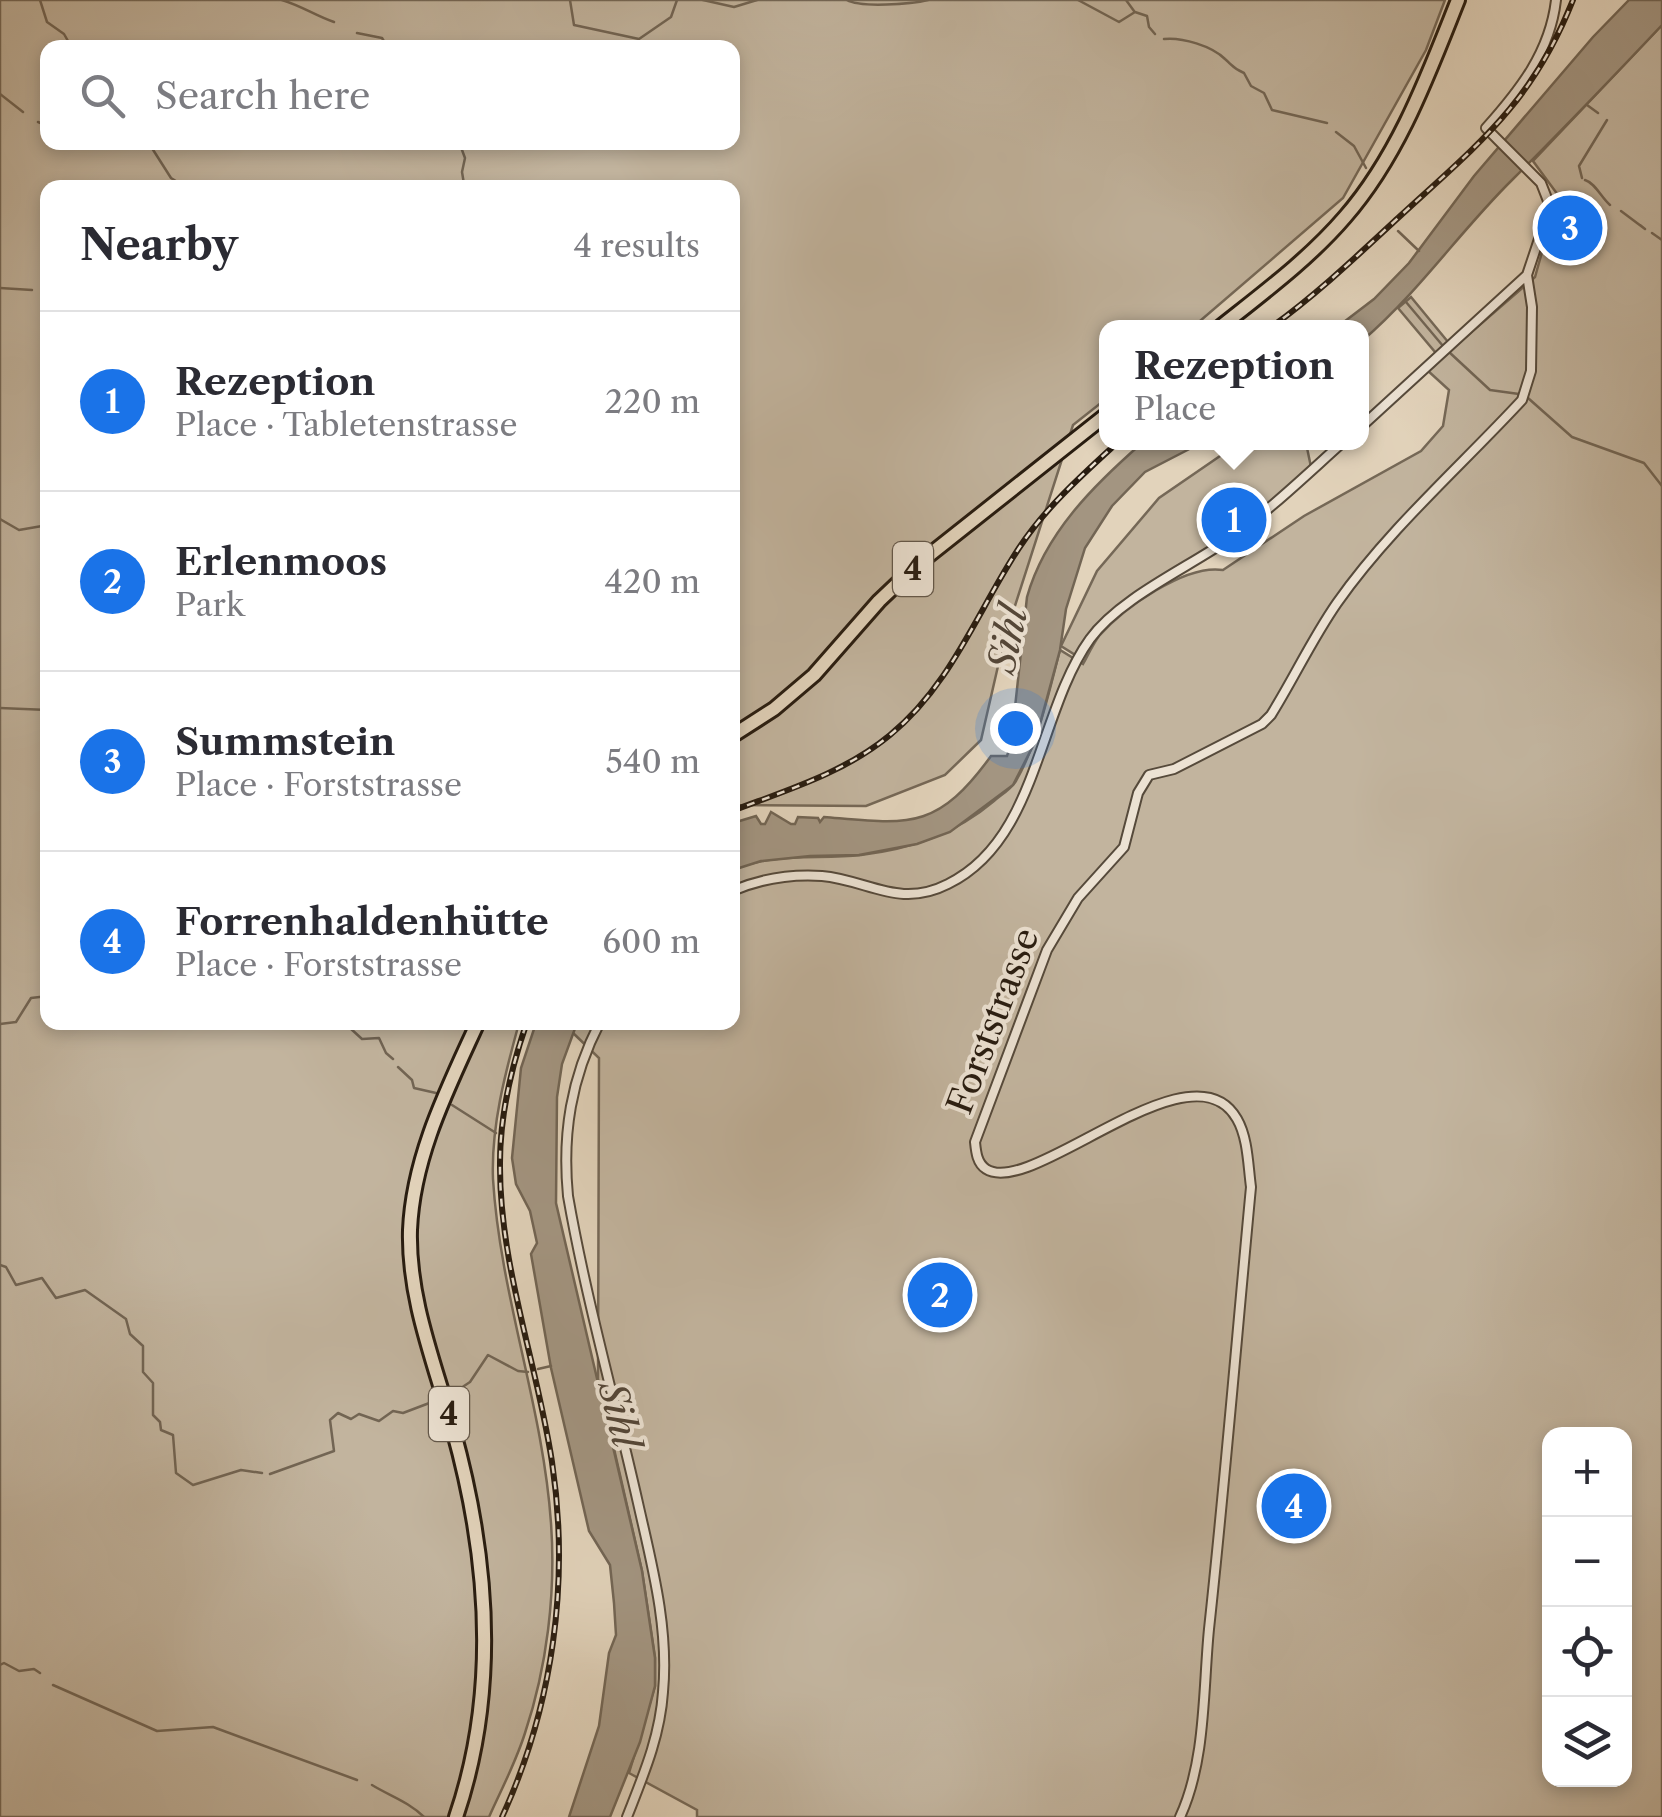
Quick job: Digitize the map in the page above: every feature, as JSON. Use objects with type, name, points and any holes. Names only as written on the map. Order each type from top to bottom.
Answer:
[{"type":"main road","points":[[1229,320],[1312,252],[1366,191],[1403,129],[1458,0]]},
{"type":"main road","name":"4","points":[[740,731],[814,675],[879,601],[918,564],[1099,422]]},
{"type":"main road","name":"4","points":[[456,1817],[480,1710],[482,1584],[464,1468],[417,1303],[410,1230],[426,1148],[475,1030]]},
{"type":"street","name":"Forststrasse","points":[[1180,1817],[1195,1769],[1212,1607],[1251,1187],[1244,1139],[1228,1108],[1209,1096],[1185,1096],[1002,1174],[986,1170],[977,1158],[974,1142],[1047,950],[1078,898],[1124,848],[1138,793],[1149,775],[1174,769],[1272,716],[1339,600],[1386,544],[1522,400],[1531,371],[1532,307],[1527,274],[1550,206],[1548,196],[1532,173],[1486,128],[1531,72],[1550,30],[1556,0]]},
{"type":"street","points":[[1369,420],[1527,274]]},
{"type":"street","points":[[740,888],[766,880],[822,876],[901,894],[927,892],[950,884],[972,869],[1004,832],[1036,767],[1066,684],[1091,638],[1114,615],[1252,522],[1334,450]]},
{"type":"street","points":[[597,1030],[569,1110],[567,1182],[582,1264],[644,1528],[664,1653],[664,1690],[656,1736],[627,1817]]},
{"type":"shaded area","points":[[0,0],[1445,0],[1426,50],[1343,198],[1201,320],[1099,320],[1099,405],[1073,425],[1004,640],[981,740],[945,775],[866,806],[740,805],[740,180],[40,180],[40,1030],[517,1030],[497,1120],[493,1179],[504,1265],[540,1437],[551,1523],[552,1576],[548,1630],[533,1708],[489,1817],[0,1817]]},
{"type":"shaded area","points":[[1629,0],[1662,0],[1662,25],[1493,199],[1383,322],[1369,335],[1369,320],[1346,320],[1374,299],[1409,263],[1474,176]]},
{"type":"shaded area","points":[[1662,25],[1662,1817],[697,1817],[697,1810],[629,1773],[655,1686],[655,1657],[642,1571],[598,1379],[599,1058],[571,1031],[740,1030],[740,867],[780,859],[897,849],[932,838],[979,813],[1006,792],[1024,765],[1060,650],[1083,664],[1097,639],[1139,601],[1191,574],[1223,570],[1304,516],[1421,451],[1443,426],[1449,390],[1427,370],[1440,358],[1398,308],[1411,297],[1453,348],[1535,277],[1558,195],[1533,161]]},
{"type":"shaded area","points":[[1134,450],[1187,450],[1145,472],[1112,506],[1085,548],[1066,609],[1060,650],[1035,742],[1013,785],[950,832],[917,844],[859,855],[761,861],[740,868],[740,821],[756,816],[765,824],[771,812],[791,824],[798,817],[818,818],[820,822],[824,817],[878,821],[918,818],[954,799],[991,756],[1007,756],[1027,597],[1035,574],[1059,531],[1106,476]]},
{"type":"shaded area","points":[[1229,450],[1307,450],[1311,467],[1251,521],[1109,617],[1077,656],[1061,646],[1097,571],[1159,498]]},
{"type":"shaded area","points":[[534,1030],[574,1030],[562,1064],[557,1097],[556,1203],[642,1571],[655,1658],[655,1686],[640,1742],[610,1817],[569,1817],[599,1726],[609,1653],[616,1635],[610,1565],[589,1531],[551,1368],[531,1254],[537,1243],[530,1211],[516,1184],[512,1158],[521,1068]]},
{"type":"waterway","points":[[40,0],[47,22],[67,40]]},
{"type":"waterway","points":[[282,0],[334,22]]},
{"type":"waterway","points":[[570,0],[574,25],[639,39],[671,17],[677,0]]},
{"type":"waterway","points":[[703,0],[734,7],[757,0]]},
{"type":"waterway","points":[[847,0],[874,5],[928,0]]},
{"type":"waterway","points":[[1078,0],[1119,22],[1135,12],[1147,16],[1155,34]]},
{"type":"waterway","points":[[1126,0],[1134,11]]},
{"type":"waterway","points":[[357,33],[383,40]]},
{"type":"waterway","points":[[1164,39],[1179,39],[1213,50],[1244,73],[1251,86],[1264,93],[1272,110],[1327,123]]},
{"type":"waterway","points":[[0,94],[23,112]]},
{"type":"waterway","points":[[1587,105],[1598,113]]},
{"type":"waterway","points":[[1582,178],[1579,166],[1607,120]]},
{"type":"waterway","points":[[1336,132],[1354,146],[1366,168]]},
{"type":"waterway","points":[[153,150],[174,180]]},
{"type":"waterway","points":[[462,150],[463,180]]},
{"type":"waterway","points":[[1585,180],[1610,205]]},
{"type":"waterway","points":[[1621,211],[1645,229],[1640,225]]},
{"type":"waterway","points":[[1398,231],[1419,251]]},
{"type":"waterway","points":[[1652,233],[1662,240]]},
{"type":"waterway","points":[[0,288],[32,290]]},
{"type":"waterway","points":[[1406,302],[1443,346]]},
{"type":"waterway","points":[[1449,352],[1490,390],[1519,394]]},
{"type":"waterway","points":[[1528,398],[1572,437],[1644,463],[1662,486]]},
{"type":"waterway","points":[[0,519],[19,530],[40,526]]},
{"type":"waterway","points":[[0,708],[40,710]]},
{"type":"waterway","points":[[0,1024],[16,1022],[31,998],[40,997]]},
{"type":"waterway","points":[[352,1030],[362,1039],[379,1038],[393,1059]]},
{"type":"waterway","points":[[398,1067],[412,1080],[414,1088],[436,1093]]},
{"type":"waterway","points":[[452,1105],[496,1133]]},
{"type":"waterway","points":[[0,1265],[6,1267],[16,1285],[42,1278],[56,1298],[85,1290],[126,1319],[130,1334],[143,1346],[143,1372],[153,1383],[153,1415],[161,1430],[173,1435],[176,1473],[193,1485],[241,1470],[262,1473]]},
{"type":"waterway","points":[[452,1394],[470,1382],[488,1355],[528,1372]]},
{"type":"waterway","points":[[538,1369],[551,1366]]},
{"type":"waterway","points":[[270,1474],[334,1451],[330,1420],[338,1413],[351,1419],[359,1414],[379,1421],[393,1411],[403,1413],[432,1402]]},
{"type":"waterway","points":[[0,1665],[40,1673]]},
{"type":"waterway","points":[[53,1685],[157,1731],[213,1727],[357,1780]]},
{"type":"waterway","points":[[372,1785],[424,1817]]},
{"type":"railway","points":[[1280,320],[1352,261],[1500,121],[1539,68],[1573,0]]},
{"type":"railway","points":[[740,808],[854,760],[911,715],[947,671],[1030,533],[1065,492],[1110,450]]},
{"type":"railway","points":[[502,1817],[534,1732],[545,1688],[558,1598],[559,1552],[552,1462],[512,1276],[501,1201],[504,1109],[525,1030]]},
{"type":"place","name":"Summstein","points":[[1570,228]]},
{"type":"place","name":"Rezeption","points":[[1234,520]]},
{"type":"place","name":"Erlenmoos","points":[[940,1295]]},
{"type":"place","name":"Forrenhaldenhütte","points":[[1294,1506]]},
{"type":"water label","name":"Sihl","points":[[1008,639]]},
{"type":"water label","name":"Sihl","points":[[619,1415]]}]
